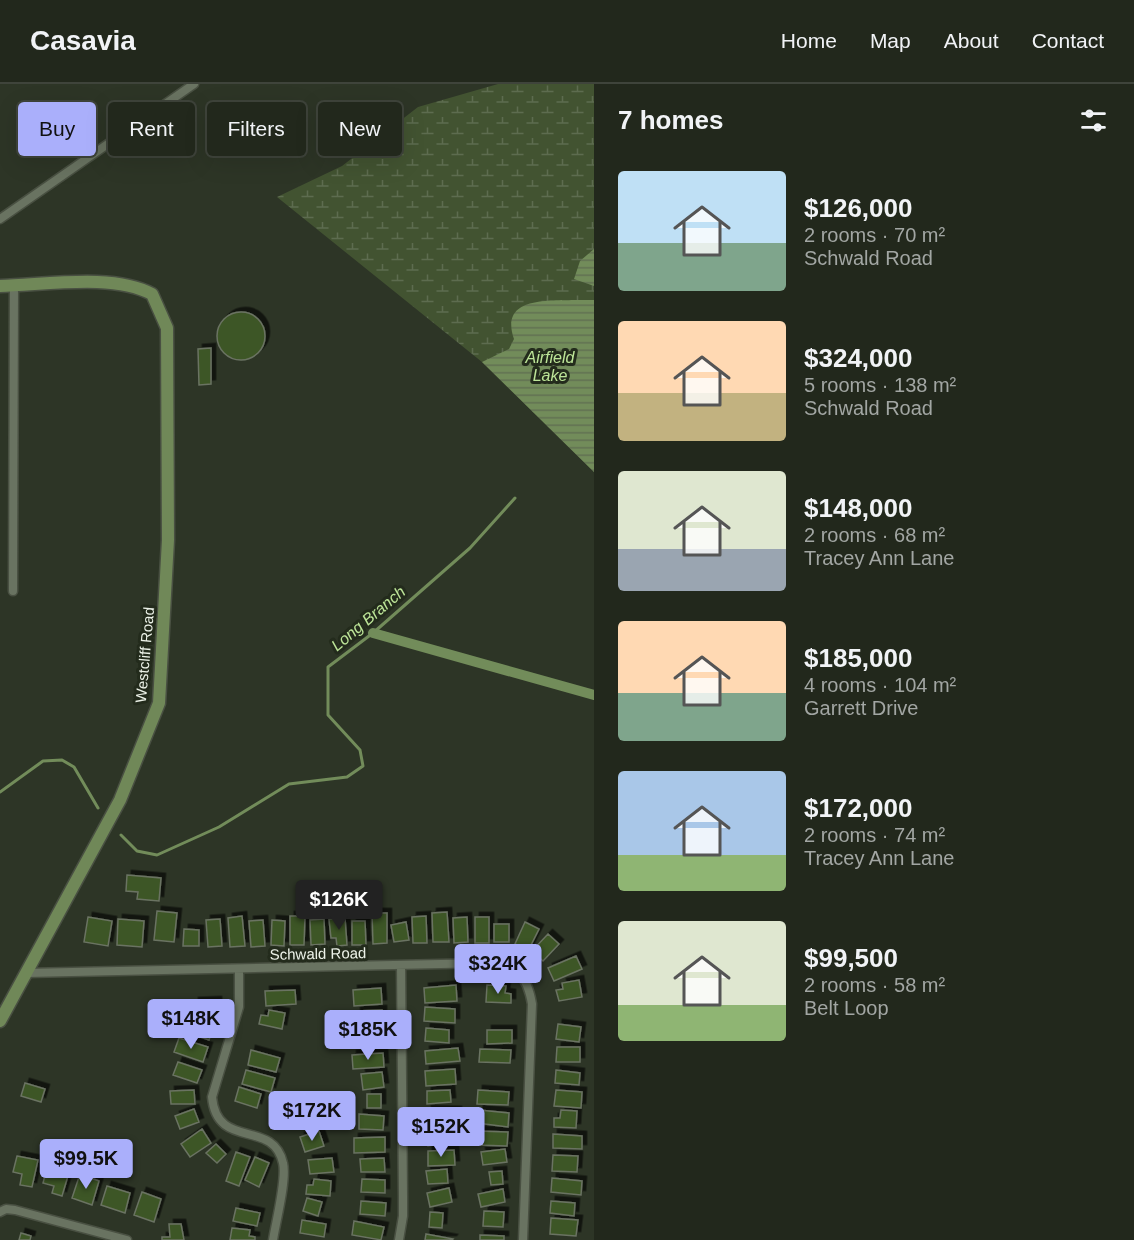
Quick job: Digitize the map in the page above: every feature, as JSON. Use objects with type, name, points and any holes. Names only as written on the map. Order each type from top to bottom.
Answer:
[{"type":"street","points":[[0,219],[194,84]]},
{"type":"street","name":"Westcliff Road","points":[[0,1021],[120,800],[159,703],[168,540],[167,328],[152,294],[128,284],[78,282],[14,285]]},
{"type":"street","points":[[0,286],[14,285],[13,591]]},
{"type":"street","name":"Schwald Road","points":[[26,973],[487,963],[512,969],[522,975],[532,1004],[523,1240]]},
{"type":"street","points":[[399,1240],[403,1216],[401,965]]},
{"type":"street","points":[[239,969],[239,1007],[212,1097],[213,1107],[224,1125],[270,1141],[280,1154],[284,1165],[273,1240]]},
{"type":"street","points":[[0,1212],[6,1209],[15,1210],[127,1240]]},
{"type":"green space","points":[[498,84],[594,84],[594,472],[482,362],[277,197],[342,166],[355,156],[402,156],[402,119],[418,107]]},
{"type":"water","points":[[594,249],[594,286],[574,279],[580,261]]},
{"type":"water","name":"Airfield Lake","points":[[594,300],[594,472],[482,362],[509,349],[514,339],[511,325],[514,315],[520,308],[541,301]]},
{"type":"building","points":[[236,312],[246,312],[258,319],[265,331],[265,341],[258,353],[246,360],[236,360],[221,349],[217,341],[217,331],[228,316]]},
{"type":"building","points":[[211,348],[211,384],[199,385],[198,349]]},
{"type":"building","points":[[127,875],[161,878],[159,901],[137,899],[138,892],[126,891]]},
{"type":"building","points":[[157,911],[177,913],[174,942],[154,940]]},
{"type":"building","points":[[447,912],[449,942],[433,942],[432,913]]},
{"type":"building","points":[[372,913],[387,913],[387,943],[373,944]]},
{"type":"building","points":[[242,916],[245,946],[230,947],[228,918]]},
{"type":"building","points":[[290,916],[305,916],[304,945],[290,945]]},
{"type":"building","points":[[426,916],[427,943],[413,943],[412,917]]},
{"type":"building","points":[[88,917],[112,921],[108,946],[84,942]]},
{"type":"building","points":[[467,917],[468,942],[454,943],[453,918]]},
{"type":"building","points":[[475,917],[489,917],[489,943],[475,943]]},
{"type":"building","points":[[345,918],[347,945],[337,946],[336,938],[331,938],[329,919]]},
{"type":"building","points":[[118,919],[144,921],[142,947],[117,945]]},
{"type":"building","points":[[220,919],[222,946],[208,947],[206,920]]},
{"type":"building","points":[[324,919],[325,944],[311,945],[310,920]]},
{"type":"building","points":[[263,920],[265,946],[251,947],[249,921]]},
{"type":"building","points":[[272,920],[285,921],[284,946],[271,945]]},
{"type":"building","points":[[352,921],[365,921],[366,945],[352,945]]},
{"type":"building","points":[[406,922],[409,940],[394,942],[391,925]]},
{"type":"building","points":[[525,922],[539,929],[528,951],[515,944]]},
{"type":"building","points":[[494,924],[509,924],[509,942],[494,942]]},
{"type":"building","points":[[184,929],[199,930],[199,946],[183,946]]},
{"type":"building","points":[[548,934],[559,944],[543,961],[532,951]]},
{"type":"building","points":[[576,956],[582,969],[554,981],[548,968]]},
{"type":"building","points":[[579,980],[582,997],[559,1001],[556,990],[563,989],[562,983]]},
{"type":"building","points":[[456,985],[457,1001],[425,1003],[424,988]]},
{"type":"building","points":[[487,985],[506,986],[505,993],[511,994],[511,1003],[486,1002]]},
{"type":"building","points":[[381,988],[382,1004],[354,1006],[353,990]]},
{"type":"building","points":[[295,990],[296,1004],[266,1006],[265,991]]},
{"type":"building","points":[[217,1001],[218,1016],[194,1017],[194,1002]]},
{"type":"building","points":[[425,1007],[455,1009],[455,1023],[424,1021]]},
{"type":"building","points":[[269,1010],[285,1013],[282,1029],[259,1024],[261,1015],[268,1016]]},
{"type":"building","points":[[382,1010],[382,1024],[357,1025],[356,1011]]},
{"type":"building","points":[[191,1020],[213,1028],[209,1040],[187,1032]]},
{"type":"building","points":[[558,1024],[581,1027],[579,1042],[556,1039]]},
{"type":"building","points":[[426,1028],[449,1030],[449,1043],[425,1041]]},
{"type":"building","points":[[487,1030],[512,1030],[512,1043],[487,1044]]},
{"type":"building","points":[[382,1031],[383,1045],[357,1046],[356,1032]]},
{"type":"building","points":[[179,1038],[208,1047],[203,1062],[174,1052]]},
{"type":"building","points":[[557,1047],[580,1047],[580,1062],[556,1062]]},
{"type":"building","points":[[458,1048],[460,1061],[426,1064],[425,1051]]},
{"type":"building","points":[[480,1049],[511,1050],[510,1063],[479,1062]]},
{"type":"building","points":[[251,1050],[280,1058],[276,1072],[248,1065]]},
{"type":"building","points":[[383,1053],[384,1067],[353,1069],[352,1055]]},
{"type":"building","points":[[178,1062],[202,1070],[197,1083],[173,1075]]},
{"type":"building","points":[[455,1069],[456,1084],[426,1086],[425,1071]]},
{"type":"building","points":[[246,1070],[275,1078],[271,1092],[242,1084]]},
{"type":"building","points":[[556,1070],[580,1073],[579,1085],[555,1083]]},
{"type":"building","points":[[382,1072],[384,1087],[363,1090],[361,1074]]},
{"type":"building","points":[[25,1083],[45,1089],[41,1102],[21,1096]]},
{"type":"building","points":[[239,1087],[261,1094],[257,1108],[235,1101]]},
{"type":"building","points":[[194,1090],[195,1104],[171,1104],[170,1091]]},
{"type":"building","points":[[450,1090],[451,1102],[427,1104],[427,1091]]},
{"type":"building","points":[[478,1090],[509,1092],[508,1105],[477,1104]]},
{"type":"building","points":[[556,1090],[582,1092],[581,1108],[554,1106]]},
{"type":"building","points":[[367,1094],[381,1094],[381,1108],[367,1108]]},
{"type":"building","points":[[194,1109],[199,1122],[180,1129],[175,1116]]},
{"type":"building","points":[[427,1110],[457,1111],[456,1125],[426,1124]]},
{"type":"building","points":[[479,1110],[509,1113],[508,1127],[477,1123]]},
{"type":"building","points":[[561,1110],[577,1111],[576,1128],[554,1127],[554,1118],[560,1118]]},
{"type":"building","points":[[359,1114],[384,1116],[383,1130],[359,1129]]},
{"type":"building","points":[[449,1127],[451,1142],[428,1146],[426,1136],[433,1135],[432,1130]]},
{"type":"building","points":[[202,1129],[211,1143],[190,1157],[181,1144]]},
{"type":"building","points":[[319,1131],[324,1146],[305,1152],[300,1137]]},
{"type":"building","points":[[476,1131],[508,1132],[507,1146],[476,1145]]},
{"type":"building","points":[[553,1134],[582,1136],[582,1149],[553,1148]]},
{"type":"building","points":[[385,1137],[385,1152],[354,1153],[354,1138]]},
{"type":"building","points":[[216,1144],[226,1154],[217,1163],[206,1153]]},
{"type":"building","points":[[505,1149],[507,1162],[483,1165],[481,1152]]},
{"type":"building","points":[[454,1150],[455,1165],[428,1166],[428,1151]]},
{"type":"building","points":[[236,1152],[250,1157],[239,1186],[226,1181]]},
{"type":"building","points":[[553,1155],[578,1156],[577,1172],[552,1171]]},
{"type":"building","points":[[17,1156],[38,1160],[32,1187],[20,1185],[22,1174],[13,1172]]},
{"type":"building","points":[[255,1157],[269,1163],[259,1187],[245,1180]]},
{"type":"building","points":[[332,1158],[334,1172],[310,1174],[308,1160]]},
{"type":"building","points":[[384,1158],[385,1172],[361,1172],[360,1159]]},
{"type":"building","points":[[56,1165],[70,1169],[62,1196],[52,1193],[54,1186],[43,1183],[47,1168],[55,1170]]},
{"type":"building","points":[[447,1169],[448,1183],[428,1184],[426,1171]]},
{"type":"building","points":[[502,1171],[503,1184],[491,1185],[489,1172]]},
{"type":"building","points":[[80,1174],[99,1181],[92,1205],[72,1198]]},
{"type":"building","points":[[552,1178],[582,1181],[581,1195],[551,1192]]},
{"type":"building","points":[[314,1179],[331,1181],[330,1196],[306,1194],[307,1185],[313,1185]]},
{"type":"building","points":[[362,1179],[385,1180],[385,1193],[361,1192]]},
{"type":"building","points":[[107,1186],[130,1193],[125,1213],[101,1205]]},
{"type":"building","points":[[449,1188],[452,1202],[430,1207],[427,1193]]},
{"type":"building","points":[[503,1189],[505,1202],[481,1207],[478,1194]]},
{"type":"building","points":[[142,1192],[161,1199],[154,1222],[134,1215]]},
{"type":"building","points":[[307,1198],[322,1202],[318,1216],[303,1211]]},
{"type":"building","points":[[361,1201],[386,1203],[385,1216],[360,1214]]},
{"type":"building","points":[[551,1201],[575,1203],[574,1216],[550,1213]]},
{"type":"building","points":[[236,1208],[260,1213],[257,1226],[233,1221]]},
{"type":"building","points":[[484,1211],[504,1212],[503,1227],[483,1226]]},
{"type":"building","points":[[430,1212],[443,1213],[442,1228],[429,1227]]},
{"type":"building","points":[[551,1218],[578,1220],[576,1236],[550,1234]]},
{"type":"building","points":[[302,1220],[326,1224],[324,1237],[300,1233]]},
{"type":"building","points":[[354,1221],[384,1227],[381,1240],[352,1235]]},
{"type":"building","points":[[169,1224],[181,1224],[184,1240],[162,1240],[162,1237],[170,1237]]},
{"type":"building","points":[[232,1228],[250,1230],[249,1236],[255,1237],[255,1240],[230,1240]]},
{"type":"building","points":[[21,1233],[31,1236],[30,1240],[19,1240]]},
{"type":"building","points":[[426,1234],[453,1239],[425,1240]]},
{"type":"building","points":[[480,1235],[504,1236],[504,1240],[480,1240]]},
{"type":"waterway","name":"Long Branch","points":[[121,835],[137,851],[157,855],[219,827],[289,784],[347,777],[363,766],[360,750],[328,715],[328,667],[373,633],[470,548],[515,498]]},
{"type":"waterway","points":[[373,633],[594,695]]},
{"type":"waterway","name":"Long Branch","points":[[0,792],[43,761],[62,760],[74,767],[98,808]]}]
